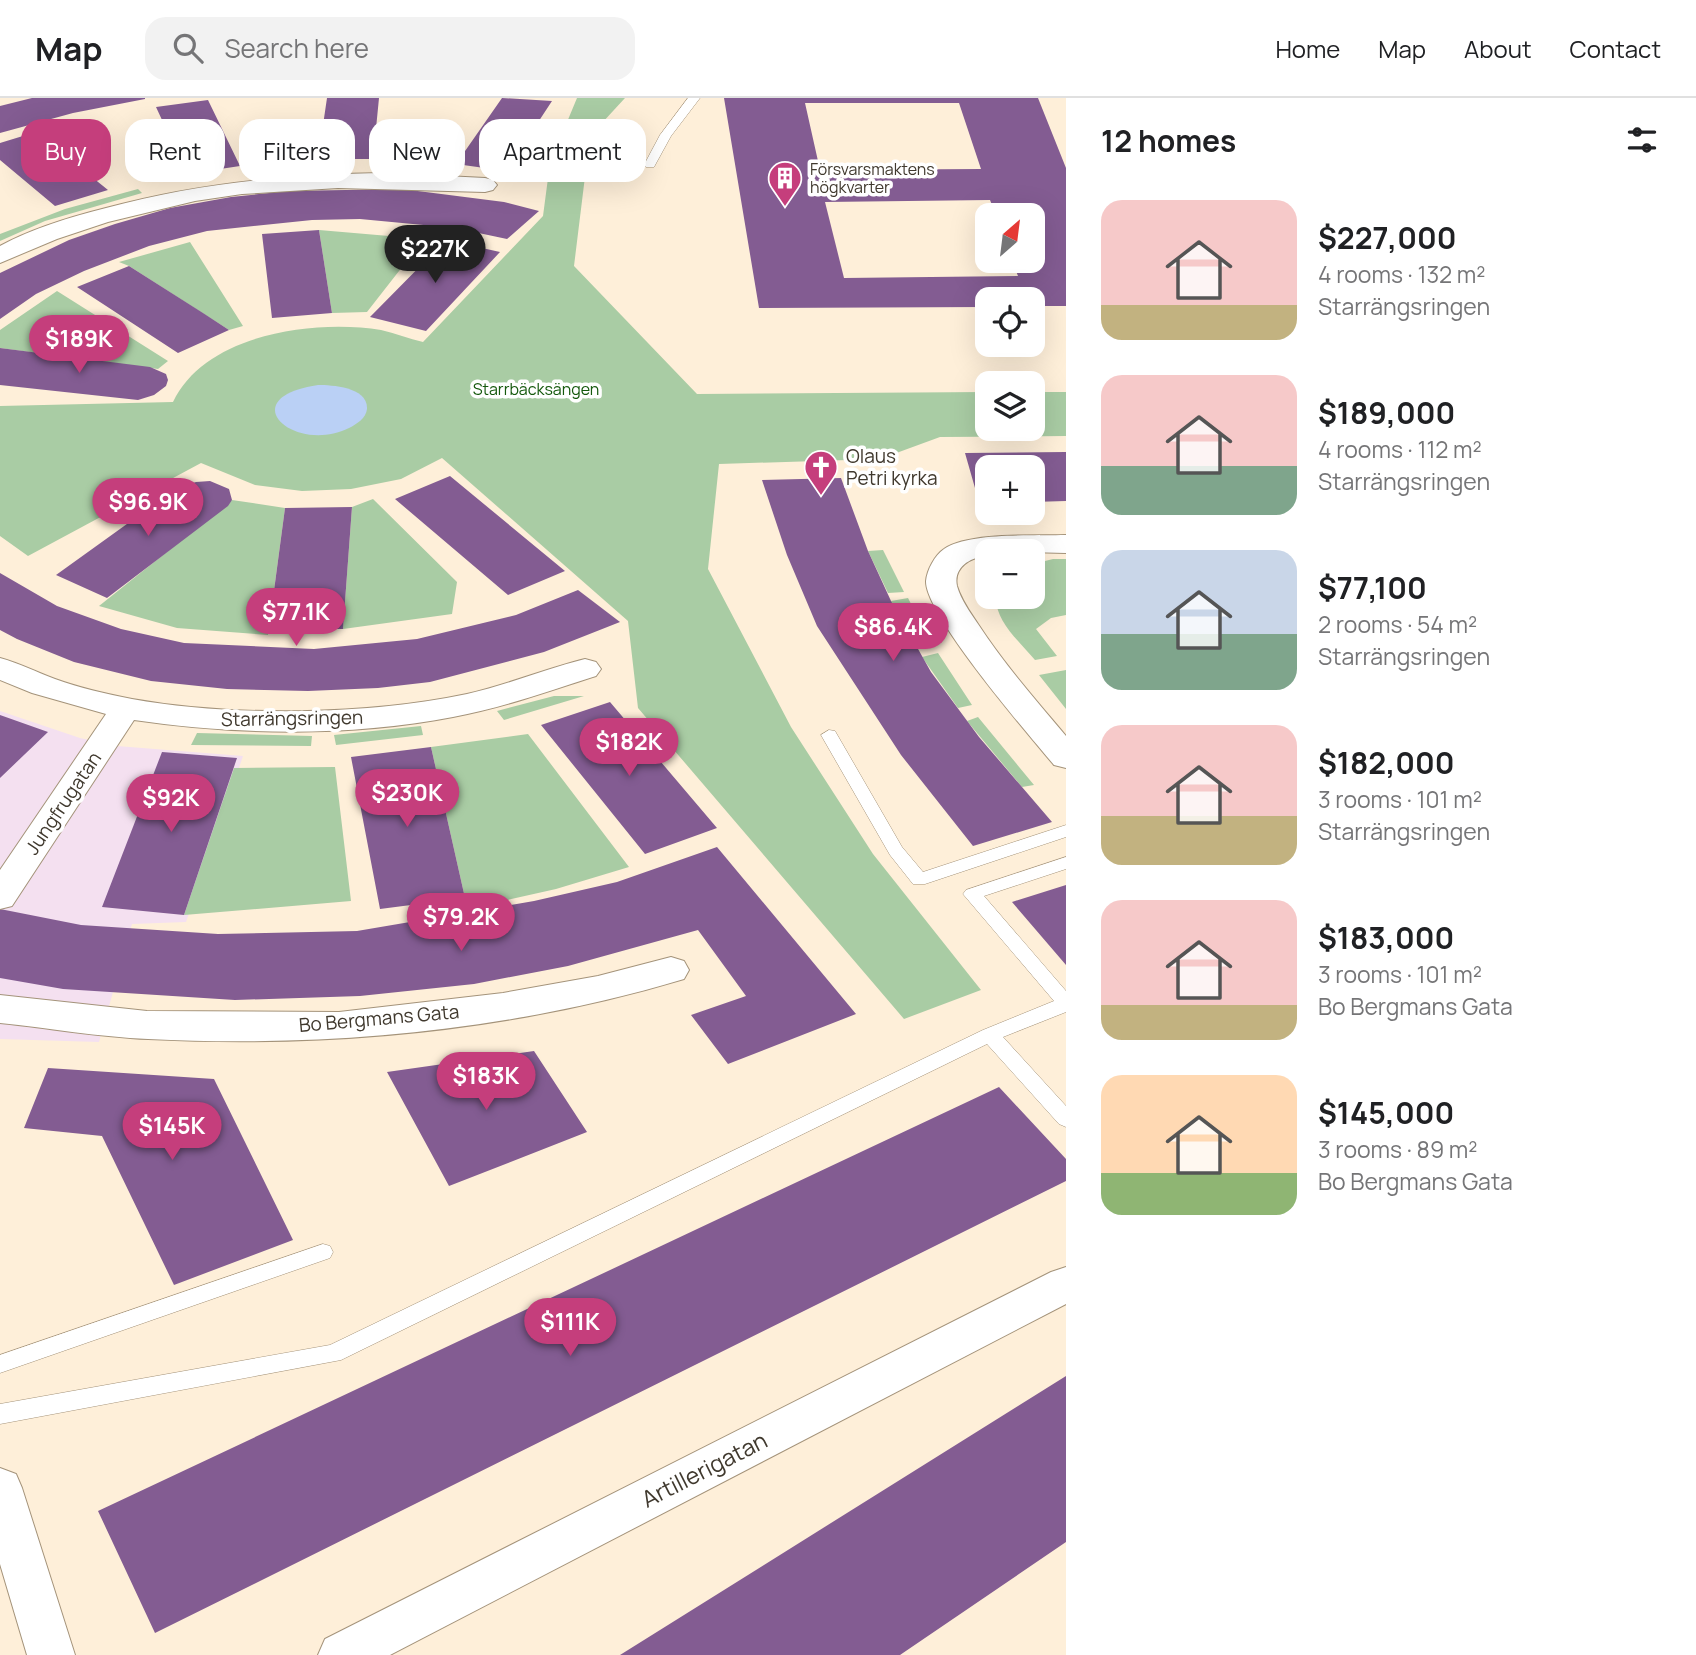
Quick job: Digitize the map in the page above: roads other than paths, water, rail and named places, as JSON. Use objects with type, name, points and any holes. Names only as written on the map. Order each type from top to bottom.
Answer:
[{"type":"street","points":[[0,256],[44,236],[111,213],[229,187],[270,182],[361,179],[485,185]]},
{"type":"street","points":[[1066,544],[979,547],[955,555],[945,567],[941,583],[950,604],[991,668],[1066,757]]},
{"type":"street","name":"Starrängsringen","points":[[0,668],[75,697],[126,708],[180,717],[262,722],[379,716],[454,707],[585,669]]},
{"type":"street","name":"Jungfrugatan","points":[[0,897],[126,708]]},
{"type":"street","name":"Bo Bergmans Gata","points":[[0,1009],[146,1025],[339,1026],[503,1007],[598,989],[671,970]]},
{"type":"street","name":"Artillerigatan","points":[[342,1655],[1066,1284]]},
{"type":"street","points":[[0,1488],[51,1655]]},
{"type":"lane","points":[[650,165],[666,135],[694,98]]},
{"type":"lane","points":[[829,734],[895,851],[919,880],[1066,831]]},
{"type":"lane","points":[[0,1414],[333,1354],[990,1035],[1066,1003],[972,894],[1066,863]]},
{"type":"lane","points":[[990,1035],[1066,1119]]},
{"type":"lane","points":[[0,1364],[323,1252]]},
{"type":"water","points":[[318,385],[356,392],[366,402],[365,415],[349,428],[328,434],[309,435],[292,430],[280,421],[275,411],[278,401],[292,392]]},
{"type":"place","name":"Försvarsmaktens högkvarter","points":[[785,208]]},
{"type":"place","name":"Olaus Petri kyrka","points":[[821,497]]},
{"type":"park label","name":"Starrbäcksängen","points":[[536,389]]}]
